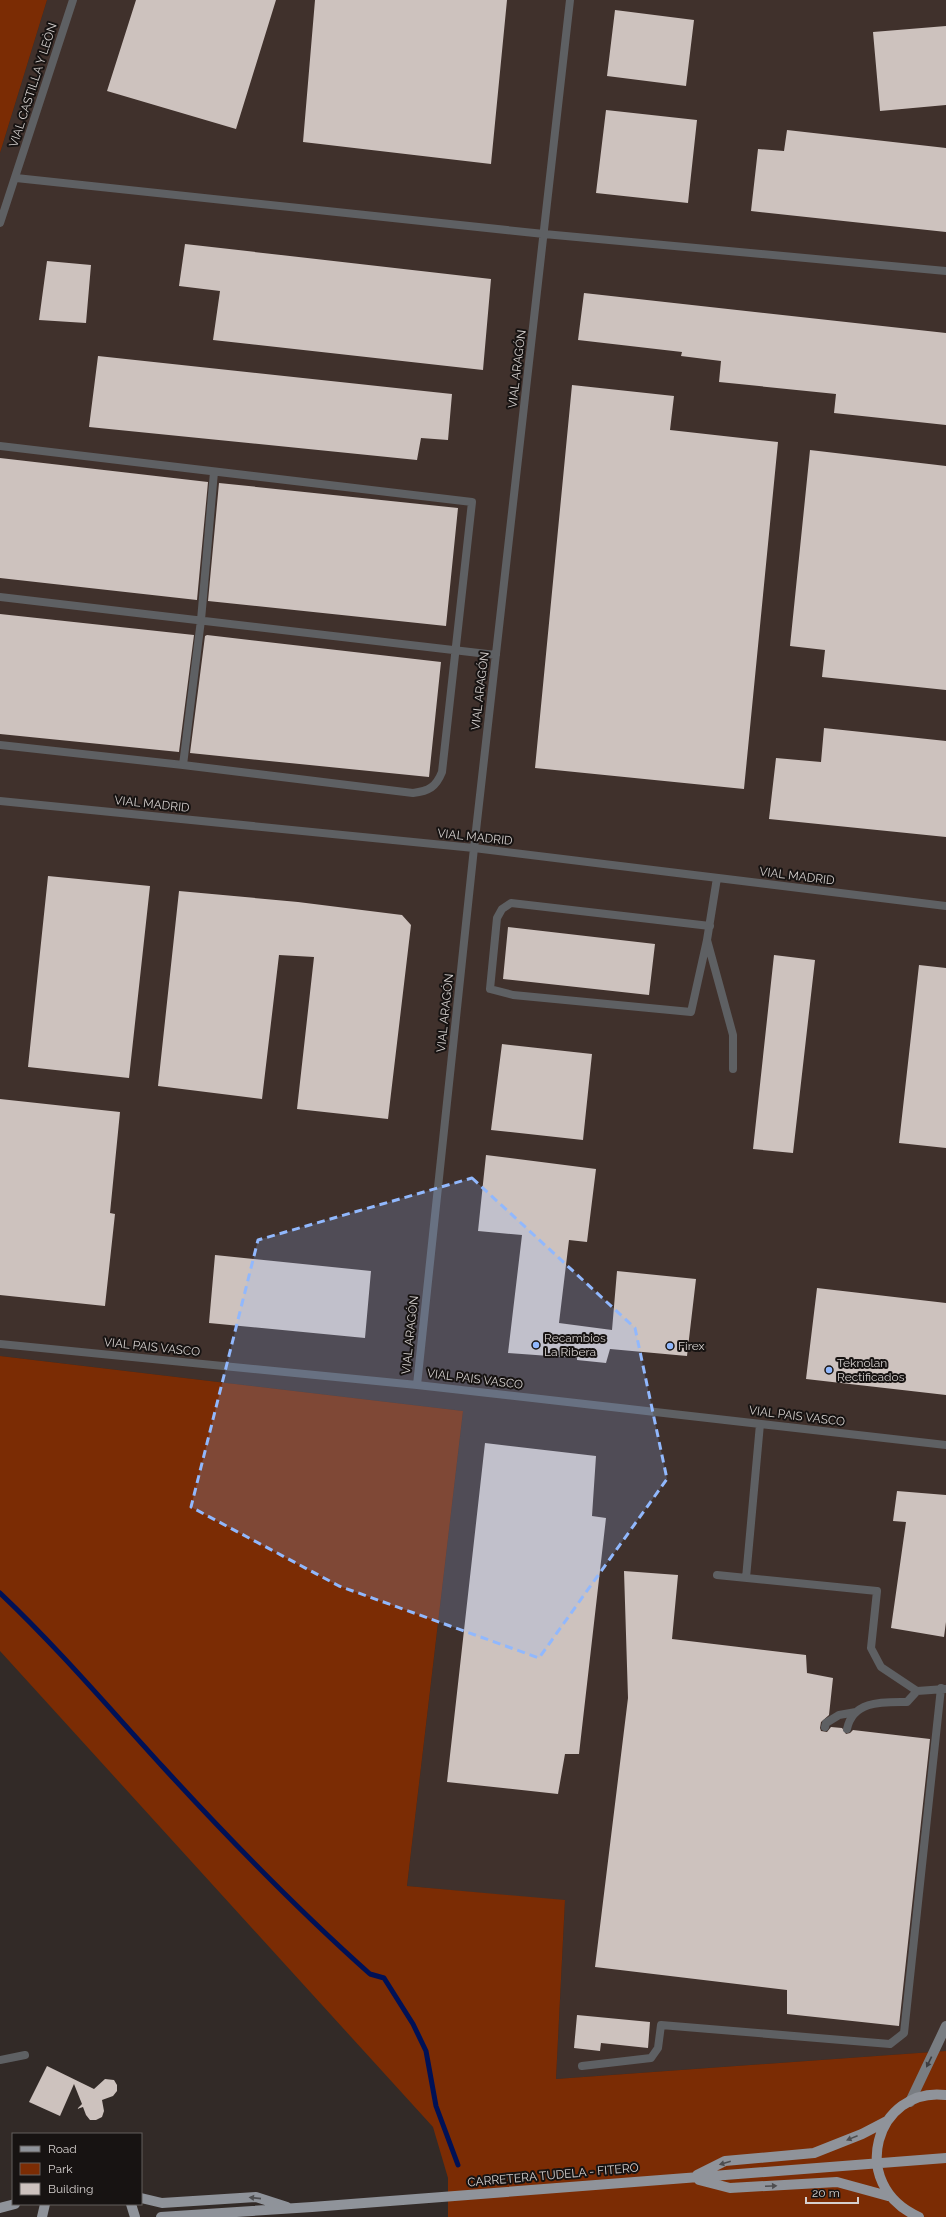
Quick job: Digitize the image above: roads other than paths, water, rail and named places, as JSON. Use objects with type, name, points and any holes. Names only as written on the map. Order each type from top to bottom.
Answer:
[{"type":"main road","points":[[919,2217],[904,2211],[888,2196],[880,2180],[876,2163],[878,2141],[887,2121],[897,2110],[924,2096],[946,2095]]},
{"type":"main road","points":[[691,2177],[725,2161],[814,2153],[862,2134],[887,2121]]},
{"type":"main road","name":"CARRETERA TUDELA - FITERO","points":[[293,2213],[312,2207],[946,2158]]},
{"type":"main road","points":[[691,2177],[730,2188],[838,2182],[888,2196]]},
{"type":"main road","points":[[142,2198],[162,2203],[256,2197],[293,2213]]},
{"type":"main road","points":[[0,2208],[12,2205]]},
{"type":"main road","points":[[42,2217],[45,2205]]},
{"type":"main road","points":[[131,2205],[135,2217]]},
{"type":"main road","points":[[161,2217],[293,2213]]},
{"type":"street","points":[[910,2102],[946,2026]]},
{"type":"lane","name":"VIAL CASTILLA Y LEÒN","points":[[0,223],[16,178],[73,0]]},
{"type":"lane","name":"VIAL ARAGÓN","points":[[417,1384],[474,848],[570,0]]},
{"type":"lane","points":[[16,178],[544,234],[946,271]]},
{"type":"lane","points":[[0,446],[472,502],[442,772],[437,784],[427,791],[412,792],[0,745]]},
{"type":"lane","points":[[183,765],[201,620],[214,472]]},
{"type":"lane","points":[[0,597],[496,655]]},
{"type":"lane","name":"VIAL MADRID","points":[[0,800],[474,848],[946,906]]},
{"type":"lane","points":[[710,926],[511,903],[502,909],[497,918],[490,989],[513,994],[692,1012],[710,926],[717,878]]},
{"type":"lane","points":[[707,940],[733,1035],[733,1070]]},
{"type":"lane","name":"VIAL PAIS VASCO","points":[[0,1344],[417,1384],[946,1445]]},
{"type":"lane","points":[[746,1578],[760,1424]]},
{"type":"lane","points":[[582,2066],[651,2058],[658,2048],[661,2025],[890,2044],[904,2033],[944,1688],[917,1691],[881,1667],[871,1648],[877,1591],[717,1575]]},
{"type":"lane","points":[[847,1729],[849,1718],[870,1704],[907,1702],[917,1691]]},
{"type":"lane","points":[[825,1727],[826,1723],[832,1718],[856,1712]]},
{"type":"lane","points":[[0,2060],[25,2055]]},
{"type":"waterway","points":[[0,1593],[63,1657],[238,1847],[316,1924],[370,1974],[384,1978],[413,2024],[426,2051],[436,2106],[458,2165]]},
{"type":"place","name":"Recambios La Ribera","points":[[536,1345]]},
{"type":"place","name":"Firex","points":[[670,1346]]},
{"type":"place","name":"Teknolan Rectificados","points":[[829,1370]]}]
